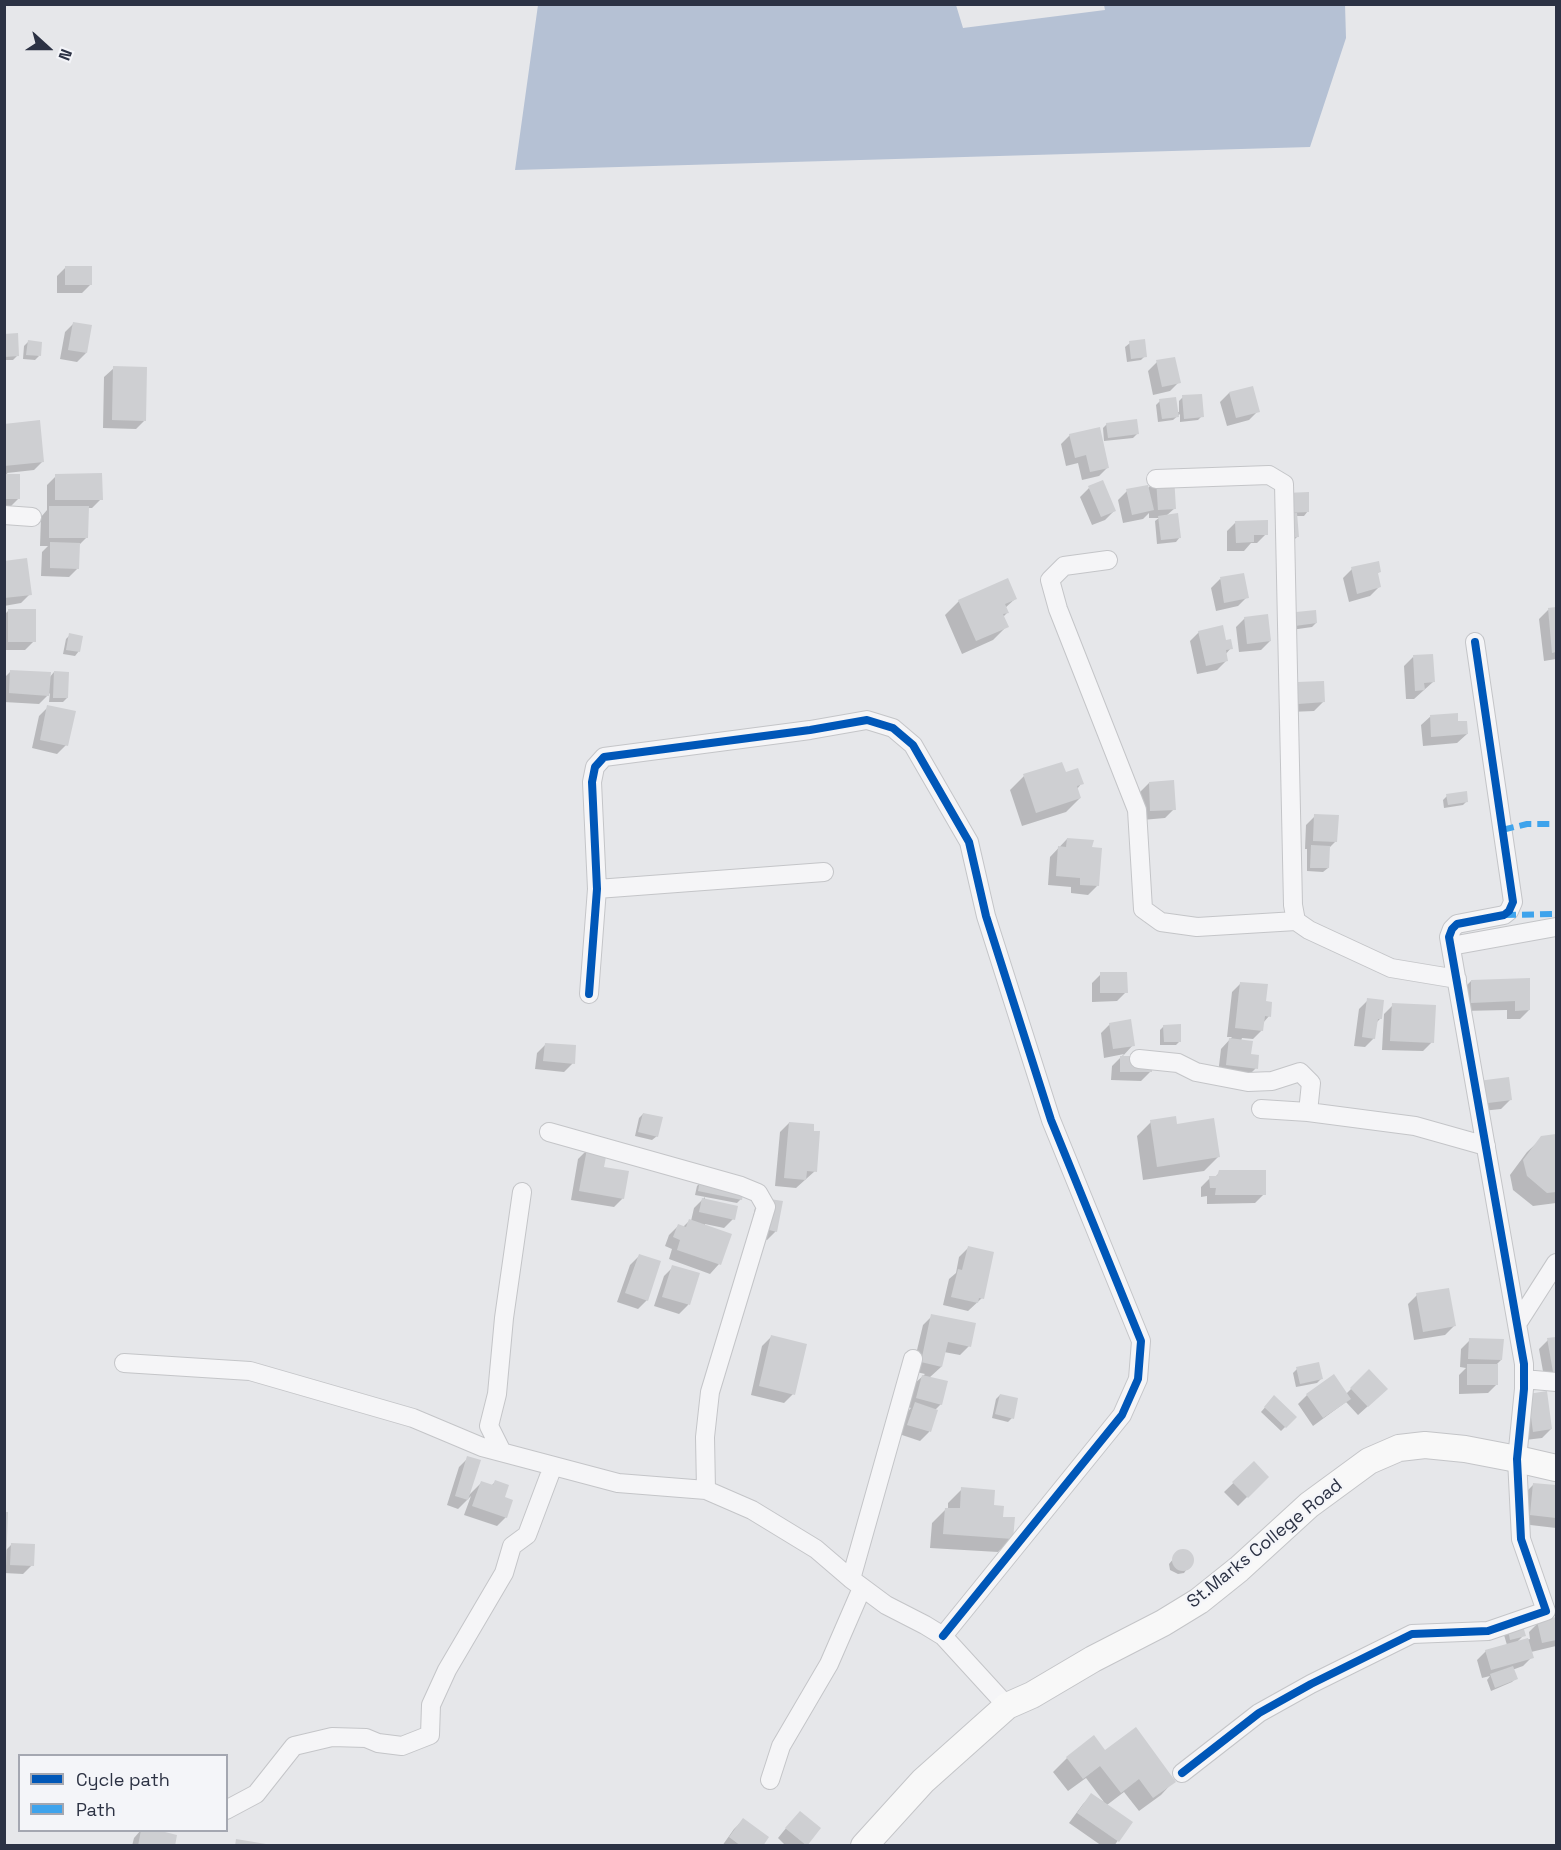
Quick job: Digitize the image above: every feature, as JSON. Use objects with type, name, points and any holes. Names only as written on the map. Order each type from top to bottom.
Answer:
[{"type":"main road","name":"St.Marks College Road","points":[[864,1845],[923,1781],[1006,1706],[1032,1695],[1199,1601],[1239,1569],[1309,1505],[1369,1461],[1399,1448],[1425,1445],[1465,1449],[1557,1468]]},
{"type":"street","points":[[1156,479],[1269,475],[1284,484],[1293,905],[1296,921]]},
{"type":"street","points":[[4,515],[32,517]]},
{"type":"street","points":[[1108,560],[1064,566],[1050,580],[1058,609],[1137,810],[1143,909],[1161,922],[1197,927],[1296,921],[1309,930],[1390,968],[1457,979]]},
{"type":"street","points":[[1182,1773],[1258,1713],[1412,1634],[1488,1631],[1546,1611],[1521,1539],[1518,1459],[1524,1364],[1449,937],[1457,924],[1504,915],[1509,911],[1513,902],[1475,642]]},
{"type":"street","points":[[589,994],[597,889],[592,782],[596,766],[604,757],[810,730],[867,720],[894,728],[913,745],[969,842],[986,916],[1051,1120],[1141,1341],[1138,1378],[1122,1415],[943,1636]]},
{"type":"street","points":[[597,889],[824,872]]},
{"type":"street","points":[[1451,946],[1557,927]]},
{"type":"street","points":[[1139,1059],[1178,1064],[1196,1072],[1248,1082],[1272,1081],[1300,1072],[1311,1083],[1308,1112]]},
{"type":"street","points":[[1261,1109],[1308,1112],[1415,1126],[1486,1146]]},
{"type":"street","points":[[549,1132],[741,1186],[758,1193],[766,1207],[710,1392],[705,1437],[706,1490]]},
{"type":"street","points":[[502,1452],[489,1426],[497,1394],[504,1318],[522,1192]]},
{"type":"street","points":[[1517,1324],[1557,1263]]},
{"type":"street","points":[[770,1780],[781,1746],[829,1664],[857,1584],[913,1359]]},
{"type":"street","points":[[124,1364],[250,1371],[413,1418],[482,1447],[618,1483],[706,1490],[752,1509],[816,1549],[886,1605],[943,1636],[1006,1706]]},
{"type":"street","points":[[1524,1379],[1557,1382]]},
{"type":"street","points":[[228,1809],[256,1794],[294,1746],[332,1737],[366,1738],[378,1743],[402,1746],[430,1735],[431,1705],[435,1696],[447,1670],[504,1573],[512,1546],[527,1535],[553,1466]]},
{"type":"water","points":[[1345,4],[1346,38],[1310,147],[515,170],[538,5],[956,5],[963,28],[1105,10],[1104,5]]},
{"type":"building","points":[[65,266],[92,266],[92,285],[65,285]]},
{"type":"building","points":[[73,322],[92,325],[87,353],[68,350]]},
{"type":"building","points":[[18,333],[19,356],[4,357],[4,334]]},
{"type":"building","points":[[1145,339],[1147,357],[1131,359],[1129,341]]},
{"type":"building","points":[[28,340],[42,342],[41,356],[26,355]]},
{"type":"building","points":[[1175,357],[1181,383],[1162,387],[1156,360]]},
{"type":"building","points":[[113,366],[147,367],[146,421],[112,420]]},
{"type":"building","points":[[1253,386],[1260,412],[1236,418],[1229,392]]},
{"type":"building","points":[[1202,394],[1204,417],[1184,419],[1182,395]]},
{"type":"building","points":[[1176,397],[1179,417],[1162,419],[1159,399]]},
{"type":"building","points":[[1137,419],[1139,434],[1108,438],[1106,423]]},
{"type":"building","points":[[40,420],[44,462],[4,466],[4,424]]},
{"type":"building","points":[[1100,427],[1109,468],[1090,472],[1086,455],[1075,458],[1069,434]]},
{"type":"building","points":[[102,473],[103,500],[55,500],[55,474]]},
{"type":"building","points":[[4,474],[20,474],[20,499],[4,499]]},
{"type":"building","points":[[1174,476],[1176,509],[1158,510],[1156,478]]},
{"type":"building","points":[[1103,480],[1116,511],[1101,517],[1088,486]]},
{"type":"building","points":[[1148,485],[1154,510],[1132,515],[1126,489]]},
{"type":"building","points":[[1309,492],[1309,512],[1286,513],[1285,493]]},
{"type":"building","points":[[49,506],[89,506],[88,538],[49,538]]},
{"type":"building","points":[[1178,513],[1181,538],[1161,540],[1158,516]]},
{"type":"building","points":[[1297,513],[1299,537],[1280,538],[1278,514]]},
{"type":"building","points":[[1268,520],[1268,535],[1254,535],[1254,542],[1236,543],[1235,521]]},
{"type":"building","points":[[50,542],[80,543],[79,569],[50,568]]},
{"type":"building","points":[[27,558],[32,595],[4,598],[4,561]]},
{"type":"building","points":[[1379,561],[1381,572],[1378,573],[1381,587],[1357,594],[1351,567]]},
{"type":"building","points":[[1244,573],[1249,598],[1224,603],[1220,577]]},
{"type":"building","points":[[1008,578],[1017,599],[1005,604],[1009,613],[1003,614],[1009,627],[976,641],[958,600]]},
{"type":"building","points":[[1556,607],[1556,652],[1552,653],[1548,608]]},
{"type":"building","points":[[8,609],[36,609],[36,642],[8,642]]},
{"type":"building","points":[[1316,610],[1317,623],[1287,627],[1286,613]]},
{"type":"building","points":[[1268,614],[1271,641],[1247,644],[1244,617]]},
{"type":"building","points":[[1223,625],[1226,640],[1231,639],[1233,649],[1226,650],[1228,661],[1206,666],[1198,631]]},
{"type":"building","points":[[69,633],[83,636],[80,652],[66,650]]},
{"type":"building","points":[[1433,654],[1435,682],[1424,683],[1425,690],[1415,691],[1413,655]]},
{"type":"building","points":[[10,670],[51,672],[49,696],[9,693]]},
{"type":"building","points":[[54,671],[69,672],[68,698],[53,698]]},
{"type":"building","points":[[1324,681],[1325,702],[1298,704],[1297,682]]},
{"type":"building","points":[[47,705],[76,711],[68,746],[40,740]]},
{"type":"building","points":[[1458,713],[1458,721],[1467,721],[1468,734],[1431,737],[1430,715]]},
{"type":"building","points":[[1062,762],[1066,772],[1078,768],[1084,784],[1077,786],[1081,798],[1036,813],[1023,774]]},
{"type":"building","points":[[1174,780],[1176,810],[1150,811],[1149,782]]},
{"type":"building","points":[[1467,791],[1468,802],[1448,805],[1446,794]]},
{"type":"building","points":[[1314,814],[1339,815],[1337,842],[1313,841]]},
{"type":"building","points":[[1067,838],[1094,840],[1092,847],[1102,848],[1099,886],[1080,885],[1080,878],[1056,876],[1058,846],[1066,847]]},
{"type":"building","points":[[1311,845],[1330,846],[1329,868],[1310,868]]},
{"type":"building","points":[[1100,972],[1127,972],[1128,993],[1100,993]]},
{"type":"building","points":[[1530,978],[1530,1010],[1515,1011],[1515,1001],[1471,1003],[1471,980]]},
{"type":"building","points":[[1240,982],[1268,984],[1266,1001],[1272,1002],[1271,1017],[1265,1016],[1263,1031],[1235,1028]]},
{"type":"building","points":[[1367,998],[1384,1000],[1382,1019],[1378,1019],[1375,1039],[1362,1037]]},
{"type":"building","points":[[1392,1003],[1436,1005],[1434,1043],[1390,1041]]},
{"type":"building","points":[[1131,1019],[1135,1046],[1113,1049],[1109,1023]]},
{"type":"building","points":[[1181,1024],[1181,1042],[1164,1042],[1163,1025]]},
{"type":"building","points":[[1229,1038],[1253,1041],[1251,1054],[1259,1055],[1258,1069],[1226,1065]]},
{"type":"building","points":[[545,1043],[576,1045],[575,1064],[543,1061]]},
{"type":"building","points":[[1120,1056],[1152,1056],[1152,1072],[1120,1072]]},
{"type":"building","points":[[1509,1077],[1512,1100],[1480,1104],[1478,1081]]},
{"type":"building","points":[[643,1113],[663,1117],[658,1137],[638,1132]]},
{"type":"building","points":[[1176,1116],[1177,1124],[1214,1118],[1220,1157],[1157,1167],[1150,1120]]},
{"type":"building","points":[[789,1122],[814,1124],[814,1131],[820,1131],[817,1172],[807,1171],[806,1180],[784,1178]]},
{"type":"building","points":[[1556,1134],[1556,1192],[1547,1193],[1527,1176],[1523,1160],[1541,1136]]},
{"type":"building","points":[[587,1149],[607,1152],[604,1167],[629,1171],[624,1199],[579,1191]]},
{"type":"building","points":[[1219,1170],[1266,1170],[1266,1195],[1215,1195],[1216,1188],[1210,1188],[1209,1176],[1217,1176]]},
{"type":"building","points":[[700,1180],[744,1189],[742,1200],[698,1191]]},
{"type":"building","points":[[702,1198],[738,1206],[735,1220],[699,1212]]},
{"type":"building","points":[[763,1198],[783,1201],[777,1232],[758,1227]]},
{"type":"building","points":[[689,1219],[732,1234],[721,1265],[677,1250],[680,1240],[673,1237],[678,1224],[686,1227]]},
{"type":"building","points":[[968,1246],[994,1252],[984,1299],[979,1298],[978,1303],[951,1297],[958,1269],[962,1270]]},
{"type":"building","points":[[639,1254],[661,1261],[648,1301],[625,1293]]},
{"type":"building","points":[[672,1265],[700,1273],[690,1305],[662,1297]]},
{"type":"building","points":[[1449,1288],[1456,1326],[1423,1332],[1416,1293]]},
{"type":"building","points":[[931,1314],[976,1323],[971,1347],[948,1342],[942,1367],[921,1362]]},
{"type":"building","points":[[771,1335],[807,1344],[795,1395],[759,1386]]},
{"type":"building","points":[[1556,1337],[1556,1383],[1555,1383],[1547,1338]]},
{"type":"building","points":[[1469,1338],[1504,1339],[1502,1360],[1468,1359]]},
{"type":"building","points":[[1319,1362],[1323,1379],[1300,1384],[1296,1367]]},
{"type":"building","points":[[1467,1364],[1498,1364],[1498,1385],[1467,1385]]},
{"type":"building","points":[[1369,1369],[1388,1389],[1368,1407],[1350,1388]]},
{"type":"building","points":[[1334,1374],[1351,1399],[1323,1418],[1306,1394]]},
{"type":"building","points":[[922,1375],[948,1381],[942,1405],[916,1398]]},
{"type":"building","points":[[1547,1391],[1552,1429],[1533,1432],[1528,1394]]},
{"type":"building","points":[[1000,1394],[1018,1398],[1014,1419],[995,1414]]},
{"type":"building","points":[[1274,1395],[1297,1417],[1286,1428],[1264,1407]]},
{"type":"building","points":[[915,1402],[938,1410],[931,1432],[907,1425]]},
{"type":"building","points":[[467,1456],[481,1460],[468,1500],[455,1496]]},
{"type":"building","points":[[1254,1461],[1269,1477],[1248,1498],[1232,1482]]},
{"type":"building","points":[[495,1480],[509,1485],[505,1497],[513,1500],[507,1518],[472,1506],[481,1481],[493,1485]]},
{"type":"building","points":[[1533,1483],[1556,1485],[1556,1518],[1530,1515]]},
{"type":"building","points":[[961,1487],[995,1490],[994,1505],[1004,1506],[1003,1517],[1015,1517],[1013,1539],[943,1534],[945,1508],[960,1508]]},
{"type":"building","points":[[4,1512],[8,1512],[6,1566],[4,1566]]},
{"type":"building","points":[[11,1543],[35,1544],[34,1566],[10,1565]]},
{"type":"building","points":[[1183,1549],[1191,1552],[1194,1560],[1191,1568],[1183,1571],[1175,1568],[1172,1560],[1175,1552]]},
{"type":"building","points":[[1556,1617],[1556,1640],[1542,1643],[1537,1621]]},
{"type":"building","points":[[1523,1626],[1526,1636],[1510,1640],[1508,1630]]},
{"type":"building","points":[[1528,1638],[1534,1658],[1491,1670],[1485,1650]]},
{"type":"building","points":[[1513,1666],[1518,1679],[1495,1688],[1490,1674]]},
{"type":"building","points":[[1136,1727],[1176,1782],[1153,1798],[1139,1779],[1121,1793],[1100,1766],[1083,1779],[1066,1757],[1094,1735],[1105,1750]]},
{"type":"building","points":[[1091,1793],[1133,1822],[1119,1842],[1077,1813]]},
{"type":"building","points":[[800,1811],[821,1828],[807,1846],[785,1828]]},
{"type":"building","points":[[743,1818],[769,1837],[763,1846],[741,1846],[729,1837]]},
{"type":"building","points":[[141,1832],[165,1832],[177,1835],[175,1846],[138,1846]]},
{"type":"building","points":[[236,1839],[266,1844],[266,1846],[235,1846]]},
{"type":"marked path","points":[[1502,830],[1527,824],[1556,824]]},
{"type":"marked path","points":[[1504,915],[1556,914]]},
{"type":"cycle path","points":[[1182,1773],[1259,1713],[1311,1684],[1412,1634],[1488,1631],[1546,1611],[1521,1539],[1517,1459],[1524,1389],[1524,1364],[1449,937],[1457,924],[1504,915],[1509,911],[1513,902],[1475,642]]},
{"type":"cycle path","points":[[589,994],[597,889],[592,782],[595,767],[604,757],[810,730],[867,720],[893,728],[913,745],[969,842],[986,916],[1051,1120],[1141,1341],[1138,1379],[1122,1415],[943,1636]]}]
